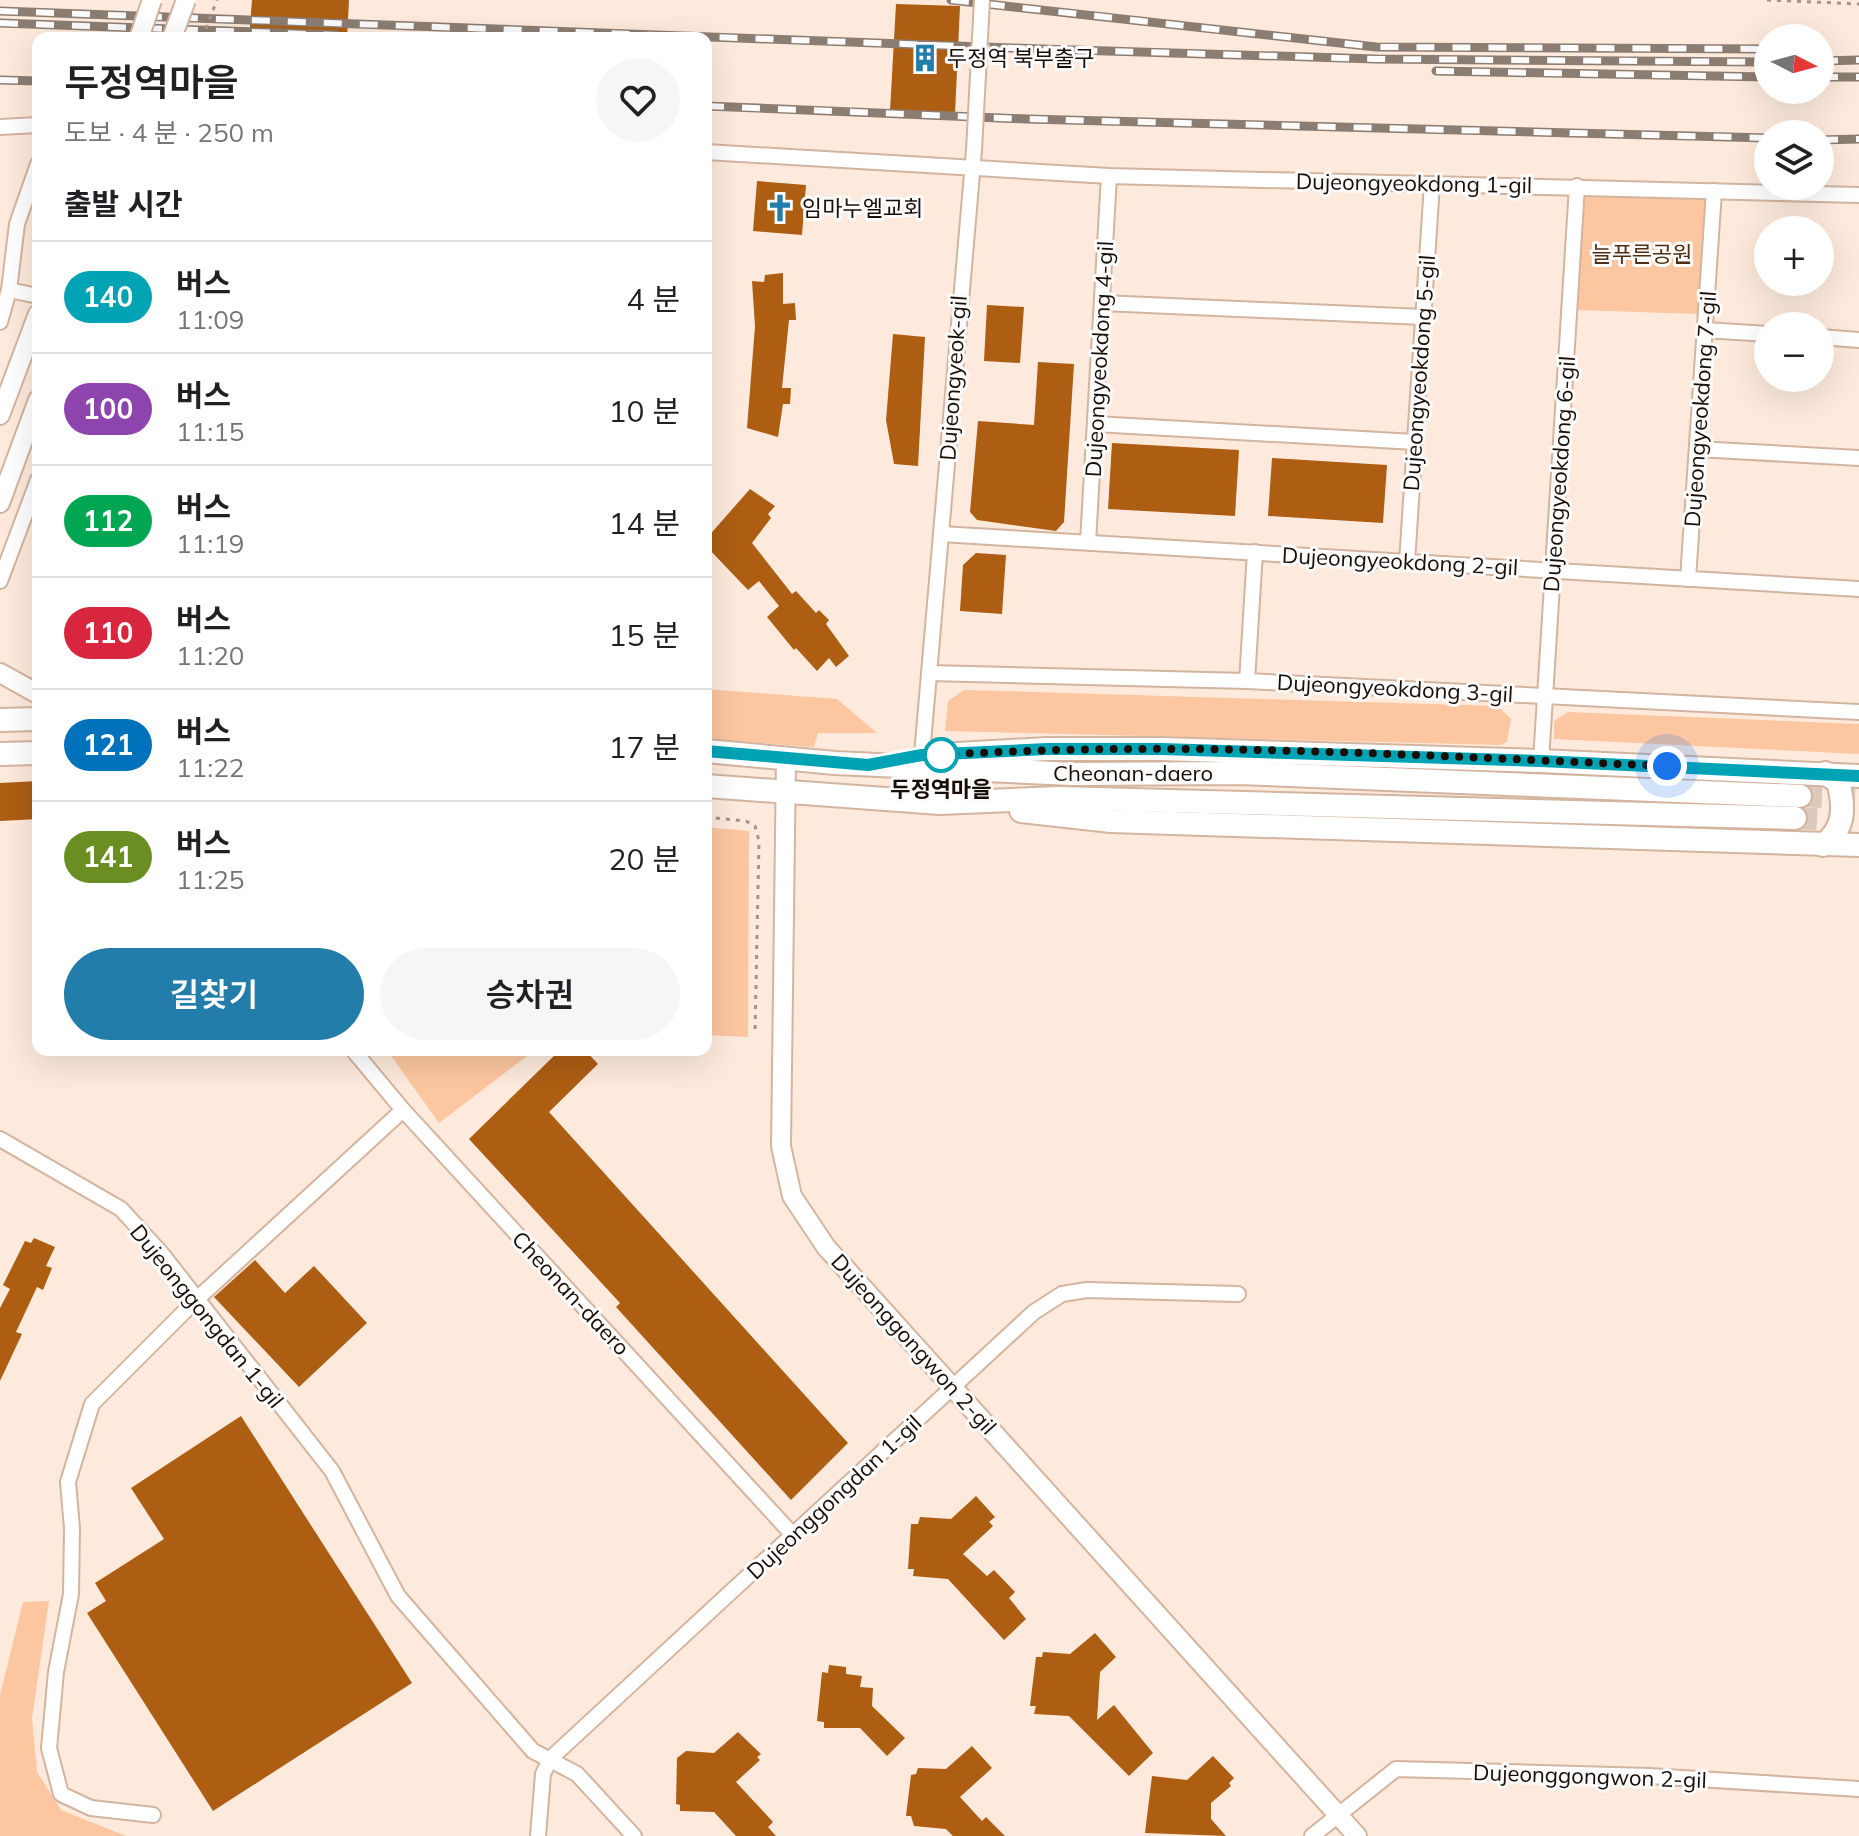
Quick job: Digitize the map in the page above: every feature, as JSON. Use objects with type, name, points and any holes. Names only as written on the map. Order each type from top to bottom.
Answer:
[{"type":"main road","points":[[0,720],[32,719]]},
{"type":"main road","points":[[868,765],[922,755],[1047,749],[1162,749],[1541,761],[1859,776]]},
{"type":"main road","name":"Cheonan-daero","points":[[712,752],[868,765],[1073,774],[1302,775],[1800,796]]},
{"type":"main road","points":[[0,754],[32,753]]},
{"type":"main road","points":[[1823,845],[1837,833],[1843,807],[1838,782],[1825,773]]},
{"type":"main road","name":"Cheonan-daero","points":[[712,787],[940,803],[1058,798],[1795,818]]},
{"type":"main road","points":[[940,803],[1111,821],[1859,845]]},
{"type":"street","points":[[141,32],[152,0]]},
{"type":"street","points":[[174,32],[186,0]]},
{"type":"street","name":"Dujeongyeok-gil","points":[[922,755],[974,150],[982,0]]},
{"type":"street","points":[[0,127],[32,125]]},
{"type":"street","name":"Dujeongyeokdong 1-gil","points":[[712,152],[1109,176],[1859,195]]},
{"type":"street","name":"Dujeongyeokdong 4-gil","points":[[1088,542],[1109,176]]},
{"type":"street","points":[[0,322],[9,290],[17,224],[32,181]]},
{"type":"street","name":"Dujeongyeokdong 5-gil","points":[[1407,562],[1432,184]]},
{"type":"street","name":"Dujeongyeokdong 6-gil","points":[[1541,761],[1577,186]]},
{"type":"street","name":"Dujeongyeokdong 7-gil","points":[[1688,579],[1714,191]]},
{"type":"street","points":[[9,290],[32,295]]},
{"type":"street","points":[[1102,303],[1423,317]]},
{"type":"street","points":[[0,415],[32,330]]},
{"type":"street","points":[[1705,330],[1754,333]]},
{"type":"street","points":[[1834,338],[1859,340]]},
{"type":"street","points":[[0,503],[32,416]]},
{"type":"street","points":[[1095,424],[1415,442]]},
{"type":"street","points":[[1697,449],[1859,458]]},
{"type":"street","points":[[0,581],[32,496]]},
{"type":"street","name":"Dujeongyeokdong 2-gil","points":[[941,534],[1859,589]]},
{"type":"street","points":[[1247,681],[1255,552]]},
{"type":"street","points":[[0,673],[32,691]]},
{"type":"street","name":"Dujeongyeokdong 3-gil","points":[[930,673],[1247,681],[1859,712]]},
{"type":"street","name":"Dujeonggongwon 2-gil","points":[[786,758],[781,1146],[792,1196],[826,1247],[1357,1836]]},
{"type":"street","name":"Cheonan-daero","points":[[358,1056],[403,1110],[792,1534]]},
{"type":"street","points":[[153,1815],[91,1808],[61,1794],[49,1748],[56,1672],[71,1594],[72,1528],[68,1482],[92,1404],[197,1299],[403,1110]]},
{"type":"street","name":"Dujeonggongdan 1-gil","points":[[0,1139],[121,1209],[197,1299],[332,1471],[398,1596],[533,1751],[577,1774],[634,1836]]},
{"type":"street","name":"Dujeonggongdan 1-gil","points":[[550,1759],[1034,1312],[1062,1294],[1087,1290],[1238,1294]]},
{"type":"street","points":[[538,1836],[543,1774],[550,1759]]},
{"type":"street","name":"Dujeonggongwon 2-gil","points":[[1312,1836],[1396,1769],[1649,1776],[1859,1789]]},
{"type":"path","points":[[204,32],[217,0]]},
{"type":"path","points":[[1767,0],[1859,4]]},
{"type":"path","points":[[712,818],[746,821],[755,826],[759,841],[755,1032]]},
{"type":"green space","name":"늘푸른공원","points":[[1583,193],[1708,198],[1700,314],[1576,310]]},
{"type":"green space","points":[[712,689],[837,699],[877,733],[818,733],[814,747],[712,739]]},
{"type":"green space","points":[[964,690],[1498,706],[1511,719],[1507,742],[1500,745],[945,731],[948,701]]},
{"type":"green space","points":[[1568,712],[1859,724],[1859,754],[1554,739],[1554,721]]},
{"type":"green space","points":[[712,828],[749,831],[748,1037],[712,1035]]},
{"type":"green space","points":[[392,1056],[527,1056],[439,1123]]},
{"type":"green space","points":[[49,1601],[32,1718],[37,1772],[61,1810],[126,1836],[0,1836],[0,1695],[23,1602]]},
{"type":"building","points":[[252,0],[349,0],[347,32],[249,32]]},
{"type":"building","name":"두정역 북부출구","points":[[896,4],[960,6],[955,114],[890,111]]},
{"type":"building","name":"임마누엘교회","points":[[757,181],[806,185],[802,235],[753,231]]},
{"type":"building","points":[[783,273],[783,304],[795,303],[796,320],[789,320],[782,388],[791,388],[790,404],[783,404],[778,437],[747,428],[755,326],[752,281],[764,282],[765,275]]},
{"type":"building","points":[[987,305],[1024,307],[1020,363],[984,361]]},
{"type":"building","points":[[893,334],[925,337],[918,466],[894,464],[886,420]]},
{"type":"building","points":[[1038,362],[1074,364],[1064,522],[1056,531],[977,520],[970,512],[978,421],[1034,425]]},
{"type":"building","points":[[1112,443],[1239,450],[1235,516],[1108,509]]},
{"type":"building","points":[[1272,458],[1387,465],[1383,523],[1268,516]]},
{"type":"building","points":[[750,489],[775,506],[768,514],[771,518],[752,543],[792,594],[796,591],[816,613],[819,610],[829,620],[826,624],[849,656],[836,667],[829,658],[817,671],[796,648],[794,650],[767,617],[779,606],[759,581],[748,590],[712,552],[712,532]]},
{"type":"building","points":[[976,553],[1006,555],[1002,614],[960,611],[963,565]]},
{"type":"building","points":[[32,781],[32,819],[0,821],[0,783]]},
{"type":"building","points":[[554,1056],[591,1056],[598,1064],[549,1112],[848,1443],[791,1500],[616,1307],[620,1303],[469,1139]]},
{"type":"building","points":[[34,1238],[55,1247],[46,1266],[52,1268],[43,1290],[37,1287],[16,1332],[22,1334],[0,1381],[0,1308],[10,1289],[3,1285],[25,1241],[31,1243]]},
{"type":"building","points":[[255,1260],[285,1293],[314,1266],[367,1323],[299,1387],[214,1297]]},
{"type":"building","points":[[241,1416],[412,1683],[213,1811],[87,1613],[106,1601],[95,1583],[164,1539],[131,1488]]},
{"type":"building","points":[[976,1496],[995,1517],[989,1522],[993,1526],[963,1554],[987,1576],[994,1570],[1015,1592],[1009,1598],[1026,1619],[1004,1640],[948,1579],[913,1576],[914,1569],[908,1569],[911,1524],[918,1524],[920,1517],[951,1519]]},
{"type":"building","points":[[1095,1633],[1116,1657],[1100,1672],[1097,1720],[1114,1705],[1153,1753],[1129,1776],[1069,1716],[1034,1714],[1036,1706],[1030,1706],[1036,1657],[1042,1657],[1043,1652],[1070,1654]]},
{"type":"building","points":[[829,1665],[846,1667],[846,1674],[862,1676],[860,1687],[873,1688],[872,1706],[905,1738],[887,1756],[860,1728],[824,1728],[824,1722],[817,1721],[822,1672],[828,1673]]},
{"type":"building","points":[[738,1732],[761,1754],[757,1757],[760,1760],[736,1782],[773,1822],[768,1827],[776,1836],[736,1836],[714,1812],[680,1811],[680,1805],[676,1804],[677,1758],[686,1751],[714,1753]]},
{"type":"building","points":[[972,1746],[992,1768],[960,1797],[982,1821],[986,1817],[1005,1836],[953,1836],[946,1829],[914,1826],[911,1816],[906,1816],[911,1775],[916,1774],[918,1768],[946,1769]]},
{"type":"building","points":[[1213,1756],[1234,1778],[1229,1783],[1231,1786],[1211,1803],[1211,1819],[1226,1836],[1145,1833],[1152,1776],[1187,1780]]},
{"type":"tunnel","points":[[1800,796],[1859,799]]},
{"type":"tunnel","points":[[1795,818],[1859,822]]},
{"type":"railway","points":[[951,0],[1376,47],[1754,49]]},
{"type":"railway","points":[[0,11],[575,32]]},
{"type":"railway","points":[[0,23],[253,32]]},
{"type":"railway","points":[[712,37],[1376,59],[1754,62]]},
{"type":"railway","points":[[1834,61],[1859,60]]},
{"type":"railway","points":[[1436,71],[1754,77]]},
{"type":"railway","points":[[1834,77],[1859,77]]},
{"type":"railway","points":[[0,80],[32,81]]},
{"type":"railway","points":[[712,106],[1027,119],[1754,138]]},
{"type":"railway","points":[[1834,140],[1859,139]]},
{"type":"bus line","name":"140","points":[[712,752],[868,765],[922,755],[1047,749],[1162,749],[1541,761],[1859,776]]},
{"type":"place","name":"두정역 북부출구","points":[[925,58]]},
{"type":"place","name":"임마누엘교회","points":[[780,208]]},
{"type":"place","name":"두정역마을","points":[[941,755]]},
{"type":"route","points":[[941,755],[1047,749],[1162,749],[1667,766]]}]
